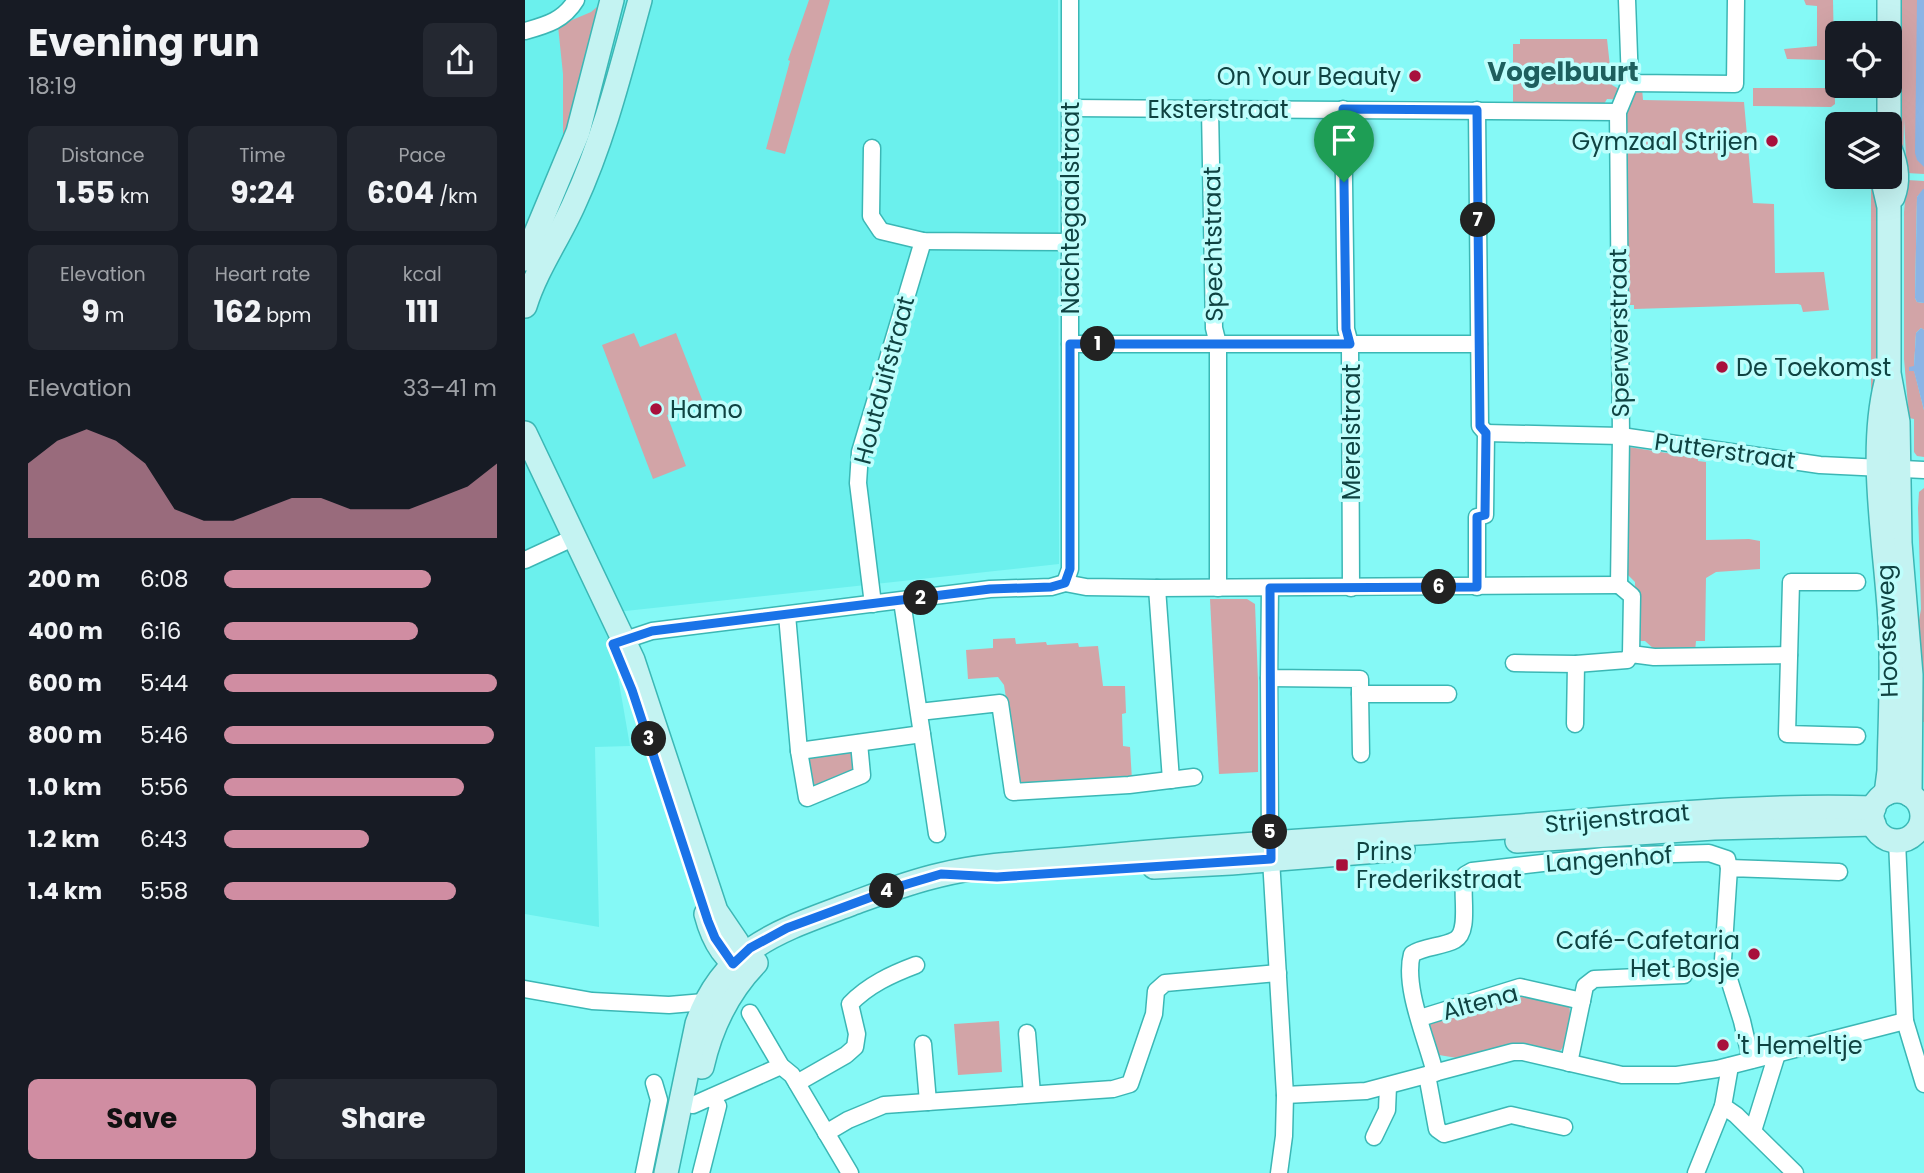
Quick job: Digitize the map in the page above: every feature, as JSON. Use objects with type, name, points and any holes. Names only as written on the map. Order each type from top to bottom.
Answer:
[{"type":"street","points":[[525,31],[551,24],[562,17],[576,0]]},
{"type":"street","points":[[525,306],[529,270],[578,132],[612,0]]},
{"type":"street","points":[[529,270],[574,205],[599,142],[640,0]]},
{"type":"street","name":"Nachtegaalstraat","points":[[1065,583],[1070,569],[1070,0]]},
{"type":"street","name":"Sperwerstraat","points":[[1619,585],[1621,436],[1618,112],[1630,83],[1627,0]]},
{"type":"street","points":[[1630,83],[1735,83],[1736,0]]},
{"type":"street","points":[[1889,0],[1889,21]]},
{"type":"street","name":"Eksterstraat","points":[[1071,108],[1618,112]]},
{"type":"street","name":"Spechtstraat","points":[[1210,109],[1214,328],[1218,344],[1218,588]]},
{"type":"street","name":"Merelstraat","points":[[1343,109],[1346,329],[1350,344],[1351,588]]},
{"type":"street","points":[[1477,110],[1480,426],[1486,433],[1485,515],[1477,517],[1477,587]]},
{"type":"street","points":[[872,148],[871,216],[881,231],[923,241],[1070,242]]},
{"type":"street","name":"Hoofseweg","points":[[1885,189],[1889,207],[1889,373],[1881,403],[1900,543],[1920,814]]},
{"type":"street","name":"Hoofseweg","points":[[1889,207],[1895,189]]},
{"type":"street","name":"Houtduifstraat","points":[[873,604],[858,483],[860,452],[923,241]]},
{"type":"street","points":[[1070,344],[1479,344]]},
{"type":"street","points":[[525,433],[568,540]]},
{"type":"street","name":"Putterstraat","points":[[1486,433],[1621,436],[1820,464],[1924,470]]},
{"type":"street","points":[[525,462],[619,642],[632,690],[708,921],[715,938],[741,964]]},
{"type":"street","name":"Hoofseweg","points":[[1878,808],[1889,765],[1891,626],[1881,516],[1889,468]]},
{"type":"street","points":[[525,559],[568,540]]},
{"type":"street","points":[[1857,582],[1791,582],[1787,734],[1857,736]]},
{"type":"street","points":[[619,642],[652,631],[990,589],[1051,587],[1065,583],[1086,587],[1157,588],[1619,585],[1632,596],[1631,653],[1626,660],[1576,664],[1514,663]]},
{"type":"street","points":[[1157,588],[1171,780]]},
{"type":"street","points":[[1270,588],[1270,851],[1285,1095],[1284,1136],[1279,1173]]},
{"type":"street","points":[[902,601],[937,834]]},
{"type":"street","points":[[787,615],[799,751],[807,798],[862,775],[859,743]]},
{"type":"street","points":[[1631,653],[1654,657],[1789,655]]},
{"type":"street","points":[[1575,724],[1576,664]]},
{"type":"street","points":[[1269,678],[1360,679],[1361,754]]},
{"type":"street","points":[[1360,694],[1448,694]]},
{"type":"street","points":[[919,712],[1000,703],[1013,792],[1194,777]]},
{"type":"street","points":[[799,751],[922,734]]},
{"type":"street","points":[[1894,791],[1920,814],[1909,837],[1897,841],[1882,836],[1878,808],[1894,791]]},
{"type":"street","name":"Strijenstraat","points":[[741,964],[766,952],[800,923],[941,874],[997,877],[1270,851],[1714,828],[1878,808]]},
{"type":"street","points":[[1897,841],[1905,1021],[1924,1083]]},
{"type":"street","name":"Langenhof","points":[[1564,1127],[1511,1115],[1444,1134],[1437,1129],[1431,1074],[1411,979],[1412,954],[1454,941],[1461,935],[1464,926],[1462,883],[1465,875],[1472,871],[1604,856],[1709,853],[1727,859],[1729,868]]},
{"type":"street","points":[[1751,1060],[1723,960],[1729,868],[1839,872]]},
{"type":"street","points":[[666,1173],[704,1002],[741,964]]},
{"type":"street","points":[[679,1173],[703,1101],[706,1050],[717,1017],[733,989],[741,964]]},
{"type":"street","points":[[797,1083],[855,1047],[857,1034],[849,1004],[891,974],[916,965]]},
{"type":"street","points":[[826,1133],[884,1105],[1113,1088],[1130,1084],[1154,1014],[1156,991],[1165,983],[1278,974]]},
{"type":"street","points":[[1569,1063],[1585,986],[1594,979],[1684,975]]},
{"type":"street","name":"Altena","points":[[1420,1018],[1520,987],[1582,1001]]},
{"type":"street","points":[[525,989],[592,1001],[669,1004],[704,1002]]},
{"type":"street","points":[[750,1013],[781,1066],[792,1075],[850,1173]]},
{"type":"street","points":[[1285,1095],[1366,1091],[1513,1052],[1631,1076],[1677,1075],[1730,1066],[1905,1021]]},
{"type":"street","points":[[1027,1033],[1032,1094]]},
{"type":"street","points":[[923,1044],[928,1102]]},
{"type":"street","points":[[1753,1131],[1777,1054]]},
{"type":"street","points":[[703,1101],[781,1066]]},
{"type":"street","points":[[1696,1173],[1723,1106],[1730,1066]]},
{"type":"street","points":[[644,1173],[659,1100],[655,1083]]},
{"type":"street","points":[[1374,1137],[1387,1110],[1388,1086]]},
{"type":"street","points":[[701,1173],[718,1106],[703,1101]]},
{"type":"street","points":[[1723,1106],[1753,1131],[1795,1173]]},
{"type":"shaded area","points":[[525,0],[1058,0],[1059,564],[607,613],[630,746],[595,747],[599,927],[525,914]]},
{"type":"shaded area","points":[[809,0],[830,0],[785,154],[766,149],[790,61],[788,60]]},
{"type":"shaded area","points":[[1804,0],[1833,0],[1833,21],[1825,21],[1825,60],[1787,59],[1784,49],[1817,46],[1817,6],[1806,5]]},
{"type":"shaded area","points":[[1898,0],[1917,0],[1924,174],[1907,173],[1904,119],[1899,340],[1897,189],[1902,189],[1902,112],[1897,112],[1897,98],[1902,98],[1902,21],[1898,21]]},
{"type":"shaded area","points":[[1917,0],[1924,0],[1924,167],[1917,160],[1915,153]]},
{"type":"shaded area","points":[[603,2],[563,143],[563,74],[558,26],[591,12]]},
{"type":"shaded area","points":[[1520,39],[1607,39],[1612,85],[1628,94],[1630,90],[1642,88],[1643,100],[1744,102],[1753,203],[1774,204],[1775,273],[1824,272],[1829,310],[1803,312],[1798,304],[1634,309],[1634,305],[1627,305],[1627,100],[1607,99],[1604,104],[1513,105],[1513,44],[1520,44]]},
{"type":"shaded area","points":[[1753,88],[1825,88],[1825,98],[1835,98],[1835,104],[1831,107],[1753,106]]},
{"type":"shaded area","points":[[1907,180],[1924,181],[1924,189],[1917,197],[1915,298],[1917,302],[1924,303],[1924,330],[1921,328],[1916,333],[1914,367],[1909,370],[1914,370],[1924,410],[1924,457],[1917,456],[1914,452],[1914,419],[1909,418],[1904,359],[1904,212]]},
{"type":"shaded area","points":[[1871,189],[1879,189],[1881,378],[1871,419]]},
{"type":"shaded area","points":[[1923,189],[1924,303],[1917,302],[1915,298],[1917,197]]},
{"type":"shaded area","points":[[1921,328],[1924,330],[1924,410],[1914,371],[1909,371],[1909,367],[1914,366],[1916,333]]},
{"type":"shaded area","name":"Hamo","points":[[634,333],[640,347],[676,333],[703,402],[667,415],[686,466],[653,479],[602,345]]},
{"type":"shaded area","points":[[1629,447],[1698,458],[1698,461],[1706,462],[1706,540],[1760,541],[1760,569],[1716,572],[1706,578],[1705,641],[1696,641],[1695,652],[1654,649],[1645,641],[1636,641],[1635,582],[1626,573]]},
{"type":"shaded area","points":[[1924,488],[1924,722],[1919,722],[1918,626],[1921,609],[1918,508],[1919,492]]},
{"type":"shaded area","points":[[1210,599],[1247,599],[1255,604],[1258,772],[1219,774]]},
{"type":"shaded area","points":[[1015,638],[1016,644],[1046,642],[1047,645],[1078,643],[1079,647],[1098,646],[1103,686],[1125,686],[1123,746],[1130,747],[1132,780],[1019,784],[1004,685],[998,677],[968,679],[966,650],[993,648],[993,639]]},
{"type":"shaded area","points":[[855,751],[856,773],[833,784],[812,785],[809,757]]},
{"type":"shaded area","points":[[1527,994],[1569,1005],[1569,1030],[1560,1051],[1509,1044],[1457,1058],[1439,1055],[1430,1025],[1434,1019]]},
{"type":"shaded area","points":[[999,1021],[1002,1072],[958,1075],[954,1024]]},
{"type":"place","name":"On Your Beauty","points":[[1415,76]]},
{"type":"place","name":"Gymzaal Strijen","points":[[1772,141]]},
{"type":"place","name":"De Toekomst","points":[[1722,367]]},
{"type":"place","name":"Hamo","points":[[656,409]]},
{"type":"place","name":"Prins Frederikstraat","points":[[1342,865]]},
{"type":"place","name":"Café-Cafetaria Het Bosje","points":[[1754,954]]},
{"type":"place","name":"'t Hemeltje","points":[[1723,1045]]},
{"type":"district","name":"Vogelbuurt","points":[[1563,72]]},
{"type":"route","points":[[1343,109],[1477,110],[1480,426],[1486,433],[1485,515],[1477,517],[1477,587],[1270,588],[1271,859],[997,877],[941,874],[787,928],[750,948],[733,964],[715,938],[708,921],[632,690],[613,644],[652,631],[990,589],[1051,587],[1065,583],[1070,569],[1070,344],[1350,344],[1346,329],[1344,182],[1343,109]]}]
